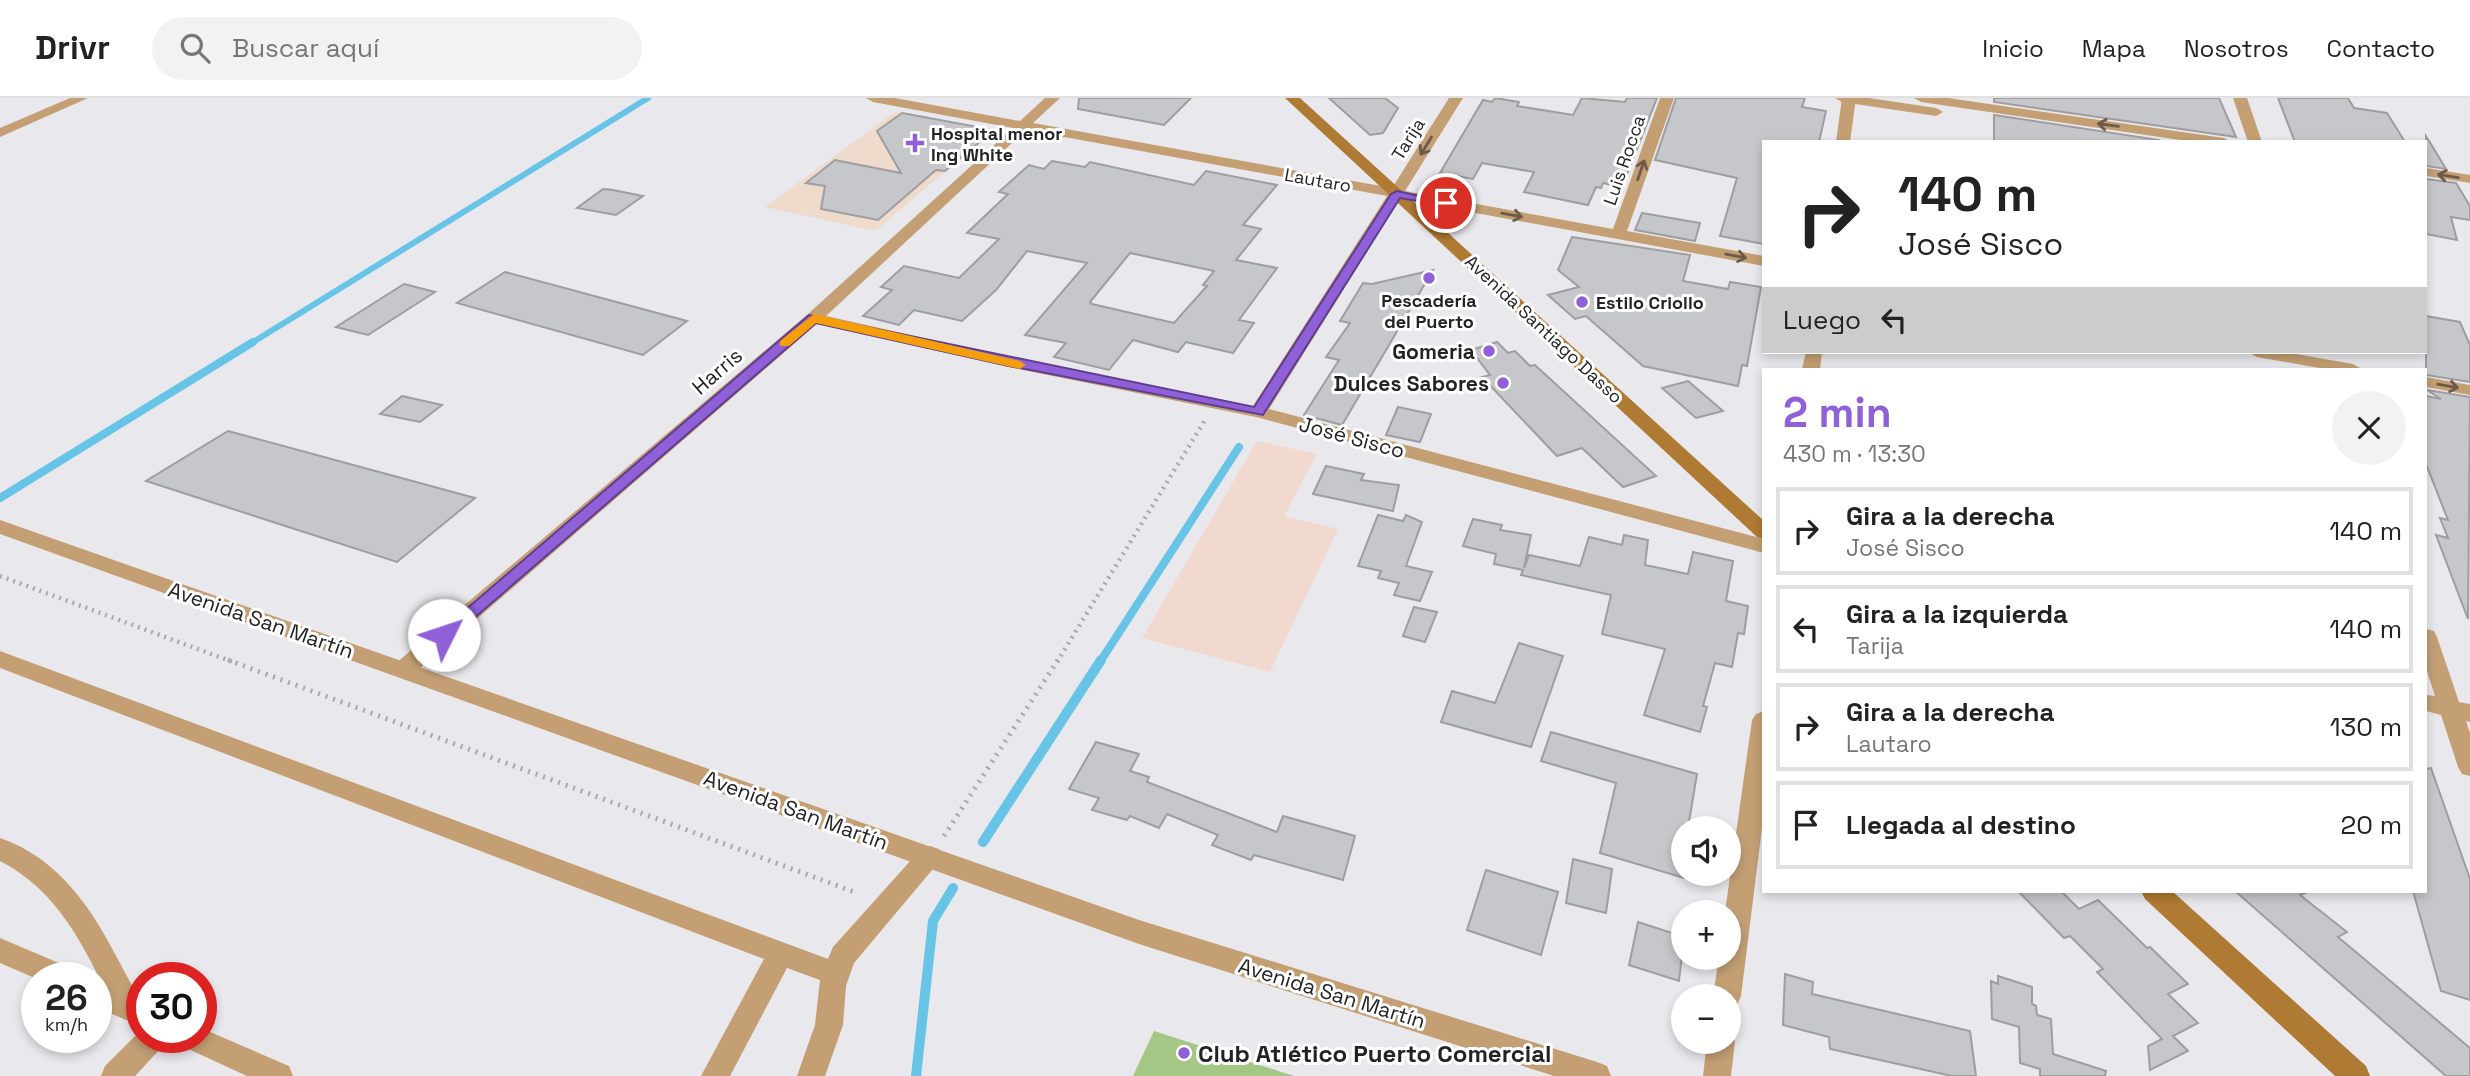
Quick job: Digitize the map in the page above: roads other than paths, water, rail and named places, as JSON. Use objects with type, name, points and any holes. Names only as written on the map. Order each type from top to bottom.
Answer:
[{"type":"main road","name":"Avenida Santiago Dasso","points":[[1293,98],[1762,530]]},
{"type":"main road","points":[[2156,893],[2356,1076]]},
{"type":"street","points":[[2,131],[81,98]]},
{"type":"street","name":"Lautaro","points":[[873,98],[1762,261]]},
{"type":"street","name":"Harris","points":[[403,670],[814,318],[1053,98]]},
{"type":"street","name":"Tarija","points":[[1258,412],[1456,98]]},
{"type":"street","name":"Luis Rocca","points":[[1618,235],[1667,98]]},
{"type":"street","points":[[1843,140],[1846,98],[2115,140]]},
{"type":"street","points":[[1921,98],[2210,140]]},
{"type":"street","points":[[2240,98],[2254,140]]},
{"type":"street","points":[[2427,172],[2470,179]]},
{"type":"street","points":[[2427,187],[2470,194]]},
{"type":"street","name":"José Sisco","points":[[814,318],[1258,412],[1762,545]]},
{"type":"street","points":[[2271,354],[2329,362],[2350,368]]},
{"type":"street","points":[[2427,382],[2470,390]]},
{"type":"street","name":"Avenida San Martín","points":[[0,527],[1139,932],[1597,1076]]},
{"type":"street","points":[[2427,639],[2460,711],[2470,767]]},
{"type":"street","points":[[0,659],[836,974]]},
{"type":"street","points":[[2427,703],[2460,711]]},
{"type":"street","points":[[1729,984],[1762,735]]},
{"type":"street","points":[[0,849],[27,860],[46,875],[74,906],[126,996]]},
{"type":"street","points":[[811,1076],[829,1025],[832,986],[843,956],[930,857]]},
{"type":"street","points":[[0,950],[27,962]]},
{"type":"street","points":[[715,1076],[781,953]]},
{"type":"street","points":[[217,1048],[279,1076]]},
{"type":"street","points":[[115,1076],[137,1053]]},
{"type":"street","points":[[1717,1076],[1720,1054]]},
{"type":"waterway","points":[[250,344],[648,98]]},
{"type":"waterway","points":[[0,498],[253,342]]},
{"type":"waterway","points":[[1100,662],[1239,447]]},
{"type":"waterway","points":[[983,842],[1101,660]]},
{"type":"waterway","points":[[916,1076],[933,921],[953,888]]},
{"type":"place","name":"Hospital menor Ing White","points":[[915,143]]},
{"type":"place","name":"Pescadería del Puerto","points":[[1429,278]]},
{"type":"place","name":"Estilo Criollo","points":[[1582,302]]},
{"type":"place","name":"Gomeria","points":[[1489,351]]},
{"type":"place","name":"Dulces Sabores","points":[[1503,383]]},
{"type":"place","name":"Club Atlético Puerto Comercial","points":[[1184,1053]]}]
